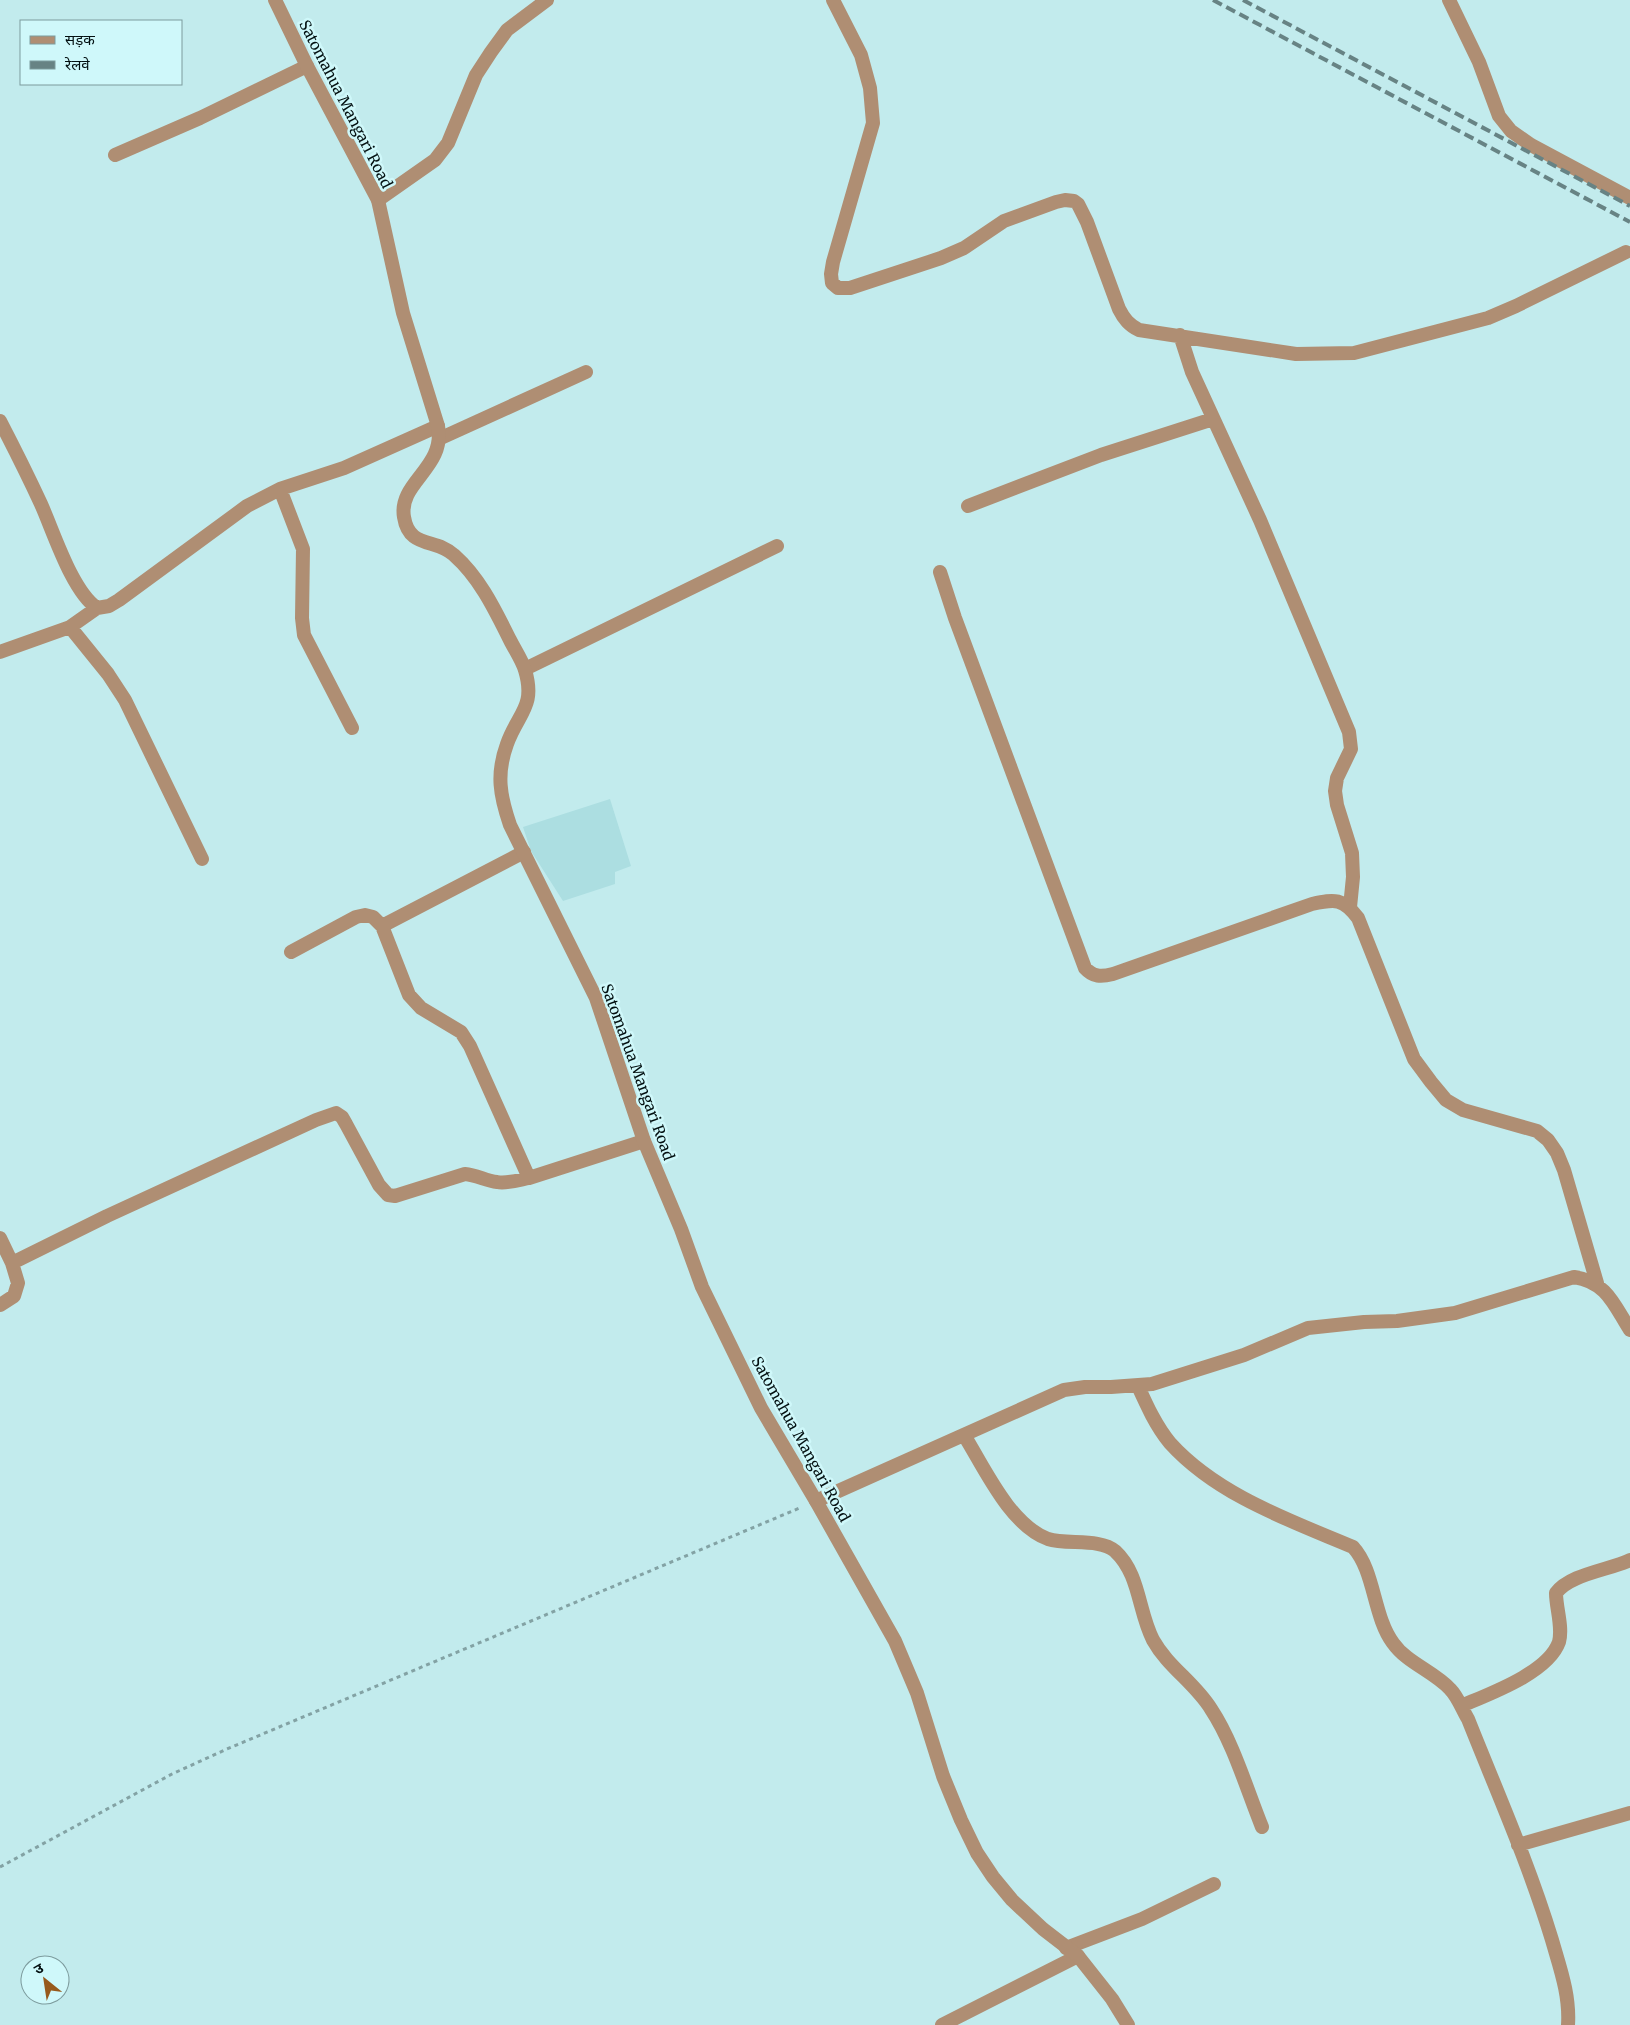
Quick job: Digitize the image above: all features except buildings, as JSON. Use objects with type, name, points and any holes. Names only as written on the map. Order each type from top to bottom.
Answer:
[{"type":"street","name":"Satomahua Mangari Road","points":[[274,0],[378,200],[403,313],[440,432],[437,451],[427,469],[407,494],[402,508],[404,520],[410,533],[416,539],[452,553],[464,564],[480,585],[525,669],[530,694],[526,708],[507,744],[500,773],[501,799],[510,825],[596,998],[644,1140],[681,1229],[702,1287],[760,1408],[816,1501],[894,1641],[917,1693],[943,1776],[961,1820],[978,1853],[1012,1900],[1066,1948],[1078,1956],[1112,1999],[1128,2025]]},
{"type":"street","points":[[378,200],[435,160],[448,143],[472,83],[491,52],[507,30],[547,0]]},
{"type":"street","points":[[833,0],[861,55],[870,88],[873,123],[833,262],[832,284],[838,288],[850,288],[941,258],[964,248],[1004,221],[1056,202],[1074,201],[1078,204],[1087,222],[1119,309],[1131,326],[1139,330],[1296,354],[1354,353],[1488,318],[1626,252]]},
{"type":"street","points":[[1449,0],[1479,62],[1499,116],[1511,131],[1531,145],[1630,198]]},
{"type":"street","points":[[116,155],[200,118],[307,66]]},
{"type":"street","points":[[1180,335],[1192,372],[1260,520],[1349,732],[1350,749],[1337,778],[1335,791],[1337,805],[1352,853],[1353,877],[1350,907]]},
{"type":"street","points":[[0,652],[70,627],[98,608],[108,606],[119,600],[225,521],[280,489],[344,468],[440,432],[586,372]]},
{"type":"street","points":[[968,506],[1101,455],[1213,419]]},
{"type":"street","points":[[0,421],[41,503],[78,587],[88,602],[98,608]]},
{"type":"street","points":[[280,489],[303,549],[302,618],[304,635],[352,728]]},
{"type":"street","points":[[525,669],[777,546]]},
{"type":"street","points":[[940,572],[955,618],[1085,968],[1090,973],[1103,976],[1113,974],[1312,904],[1330,900],[1340,901],[1350,907],[1366,932],[1414,1059],[1446,1100],[1463,1110],[1537,1131],[1548,1140],[1557,1153],[1564,1170],[1597,1283]]},
{"type":"street","points":[[70,627],[108,674],[125,700],[202,859]]},
{"type":"street","points":[[382,926],[524,852]]},
{"type":"street","points":[[291,952],[356,917],[365,915],[373,917],[382,926],[409,994],[420,1008],[461,1032],[470,1046],[529,1178]]},
{"type":"street","points":[[12,1262],[107,1216],[316,1120],[336,1113],[342,1117],[379,1185],[388,1195],[394,1196],[465,1174],[476,1175],[497,1182],[529,1178],[644,1140]]},
{"type":"street","points":[[0,1238],[12,1262],[18,1283],[14,1296],[0,1305]]},
{"type":"street","points":[[816,1501],[1064,1390],[1085,1387],[1138,1386],[1192,1373],[1244,1355],[1308,1328],[1364,1322],[1411,1320],[1455,1313],[1574,1277],[1585,1278],[1597,1283],[1606,1292],[1630,1330]]},
{"type":"street","points":[[1138,1386],[1155,1422],[1169,1442],[1189,1462],[1208,1477],[1251,1502],[1352,1547],[1358,1552],[1385,1629],[1393,1643],[1404,1655],[1449,1688],[1461,1706],[1542,1909],[1566,1985],[1569,2012],[1568,2025]]},
{"type":"street","points":[[964,1435],[1011,1512],[1026,1526],[1049,1539],[1096,1544],[1112,1548],[1122,1558],[1134,1579],[1152,1638],[1164,1658],[1200,1693],[1212,1709],[1262,1827]]},
{"type":"street","points":[[1461,1706],[1507,1685],[1540,1666],[1554,1652],[1559,1641],[1556,1592],[1561,1586],[1570,1581],[1630,1560]]},
{"type":"street","points":[[1518,1845],[1630,1813]]},
{"type":"street","points":[[1066,1948],[1142,1919],[1214,1884]]},
{"type":"street","points":[[942,2025],[1078,1956]]},
{"type":"path","points":[[0,1867],[172,1774],[227,1749],[816,1501]]},
{"type":"shaded area","points":[[610,799],[631,866],[615,872],[615,884],[563,901],[531,851],[523,827]]},
{"type":"railway","points":[[1213,0],[1630,222]]},
{"type":"railway","points":[[1243,0],[1630,206]]}]
